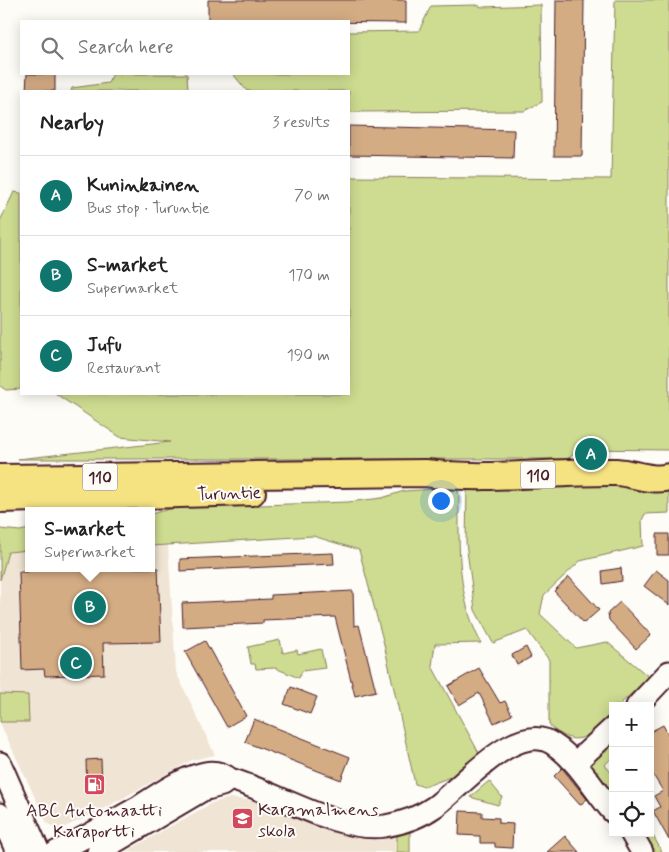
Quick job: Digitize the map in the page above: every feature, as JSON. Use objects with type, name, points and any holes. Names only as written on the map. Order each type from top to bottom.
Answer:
[{"type":"main road","name":"Turuntie","points":[[0,478],[426,473],[457,477],[618,472],[647,465],[669,465]]},
{"type":"main road","points":[[0,466],[142,466],[200,475]]},
{"type":"main road","name":"Turuntie","points":[[618,472],[648,478],[669,477]]},
{"type":"main road","name":"Turuntie","points":[[0,499],[426,486],[457,477]]},
{"type":"street","points":[[641,702],[669,672]]},
{"type":"street","points":[[575,763],[609,732]]},
{"type":"street","points":[[56,852],[97,832],[176,784],[190,778],[214,772],[223,773],[230,779],[342,822],[383,826],[418,817],[434,807],[516,741],[530,738],[544,739],[553,743],[575,763],[609,807]]},
{"type":"street","points":[[0,763],[39,852]]},
{"type":"street","points":[[98,852],[203,790],[222,785],[230,779]]},
{"type":"street","points":[[0,814],[17,852]]},
{"type":"street","points":[[633,837],[642,852]]},
{"type":"shaded area","points":[[168,545],[176,672],[215,755],[192,760],[94,814],[58,830],[47,823],[0,723],[0,580],[8,552],[25,550],[25,572],[155,572],[155,546]]},
{"type":"shaded area","name":"Karamalmens skola","points":[[230,798],[256,801],[343,835],[379,840],[397,836],[397,852],[125,852],[212,803]]},
{"type":"green space","points":[[615,0],[669,0],[669,450],[581,449],[567,459],[18,459],[170,442],[120,437],[57,395],[350,395],[350,177],[611,179]]},
{"type":"green space","points":[[541,5],[542,102],[524,111],[350,112],[350,90],[246,90],[234,75],[350,75],[350,32],[419,31],[431,6]]},
{"type":"green space","points":[[112,75],[187,75],[188,90],[71,90],[72,88],[108,83]]},
{"type":"green space","points":[[14,192],[20,193],[20,389],[6,390],[0,386],[0,221]]},
{"type":"green space","points":[[655,483],[669,487],[669,513],[645,514],[642,520],[643,546],[580,561],[544,595],[540,614],[576,648],[607,642],[649,677],[622,702],[609,702],[609,715],[590,734],[577,739],[569,738],[556,731],[549,724],[549,660],[527,630],[493,643],[475,610],[466,543],[467,487]]},
{"type":"green space","points":[[452,488],[458,491],[463,590],[473,626],[481,643],[435,644],[432,666],[479,753],[453,776],[424,787],[415,784],[384,644],[359,550],[313,536],[155,546],[155,513],[173,508],[348,502],[382,498],[404,491]]},
{"type":"green space","points":[[0,529],[25,530],[25,550],[8,552],[0,580]]},
{"type":"green space","points":[[280,640],[283,653],[297,650],[298,654],[321,649],[325,668],[302,671],[299,678],[275,668],[256,669],[255,664],[251,664],[248,647]]},
{"type":"green space","points":[[0,694],[28,695],[29,722],[0,722]]},
{"type":"green space","points":[[609,740],[609,760],[605,765],[609,770],[609,801],[604,799],[589,763]]},
{"type":"green space","points":[[489,781],[502,797],[498,805],[470,797]]},
{"type":"green space","points":[[410,831],[410,852],[397,852],[397,836]]},
{"type":"green space","points":[[640,837],[654,837],[662,852],[649,852]]},
{"type":"building","points":[[208,0],[406,0],[406,23],[350,22],[350,20],[208,20]]},
{"type":"building","points":[[556,0],[584,0],[582,156],[554,156]]},
{"type":"building","points":[[27,75],[55,75],[55,90],[26,90]]},
{"type":"building","points":[[350,126],[514,130],[513,158],[350,155]]},
{"type":"building","points":[[657,534],[669,534],[669,555],[657,555]]},
{"type":"building","points":[[333,553],[334,564],[180,571],[180,559]]},
{"type":"building","points":[[155,568],[158,568],[161,642],[103,643],[104,674],[45,676],[44,669],[22,670],[19,572],[155,572]]},
{"type":"building","points":[[621,568],[622,581],[603,584],[602,571]]},
{"type":"building","points":[[656,570],[669,580],[669,605],[644,586]]},
{"type":"building","points":[[569,577],[599,610],[584,623],[554,591]]},
{"type":"building","points":[[353,591],[354,626],[359,625],[376,691],[355,696],[335,617],[263,620],[263,623],[183,627],[182,603],[271,599],[271,595]]},
{"type":"building","points":[[620,602],[651,635],[636,649],[609,620],[608,613]]},
{"type":"building","points":[[205,641],[246,716],[227,727],[185,652]]},
{"type":"building","points":[[526,647],[531,657],[517,665],[512,655]]},
{"type":"building","points":[[479,668],[500,703],[505,701],[512,715],[494,723],[479,693],[459,705],[448,686]]},
{"type":"building","points":[[291,687],[317,697],[310,714],[284,704]]},
{"type":"building","points":[[254,719],[350,757],[341,780],[245,742]]},
{"type":"building","points":[[663,725],[669,736],[669,840],[654,813],[654,810],[660,807],[654,796],[663,791],[654,776],[654,730]]},
{"type":"building","points":[[101,759],[102,789],[87,790],[86,760]]},
{"type":"building","points":[[562,768],[587,799],[580,805],[554,776]]},
{"type":"building","points":[[460,811],[482,812],[482,817],[499,818],[499,823],[513,824],[512,848],[495,847],[495,843],[480,843],[480,836],[459,835]]},
{"type":"building","points":[[565,836],[579,852],[547,852]]},
{"type":"place","name":"Kuninkainen","points":[[591,454]]},
{"type":"place","name":"S-market","points":[[90,607]]},
{"type":"place","name":"Jufu","points":[[76,663]]},
{"type":"place","name":"ABC Automaatti Karaportti","points":[[94,785]]},
{"type":"place","name":"Karamalmens skola","points":[[242,819]]}]
